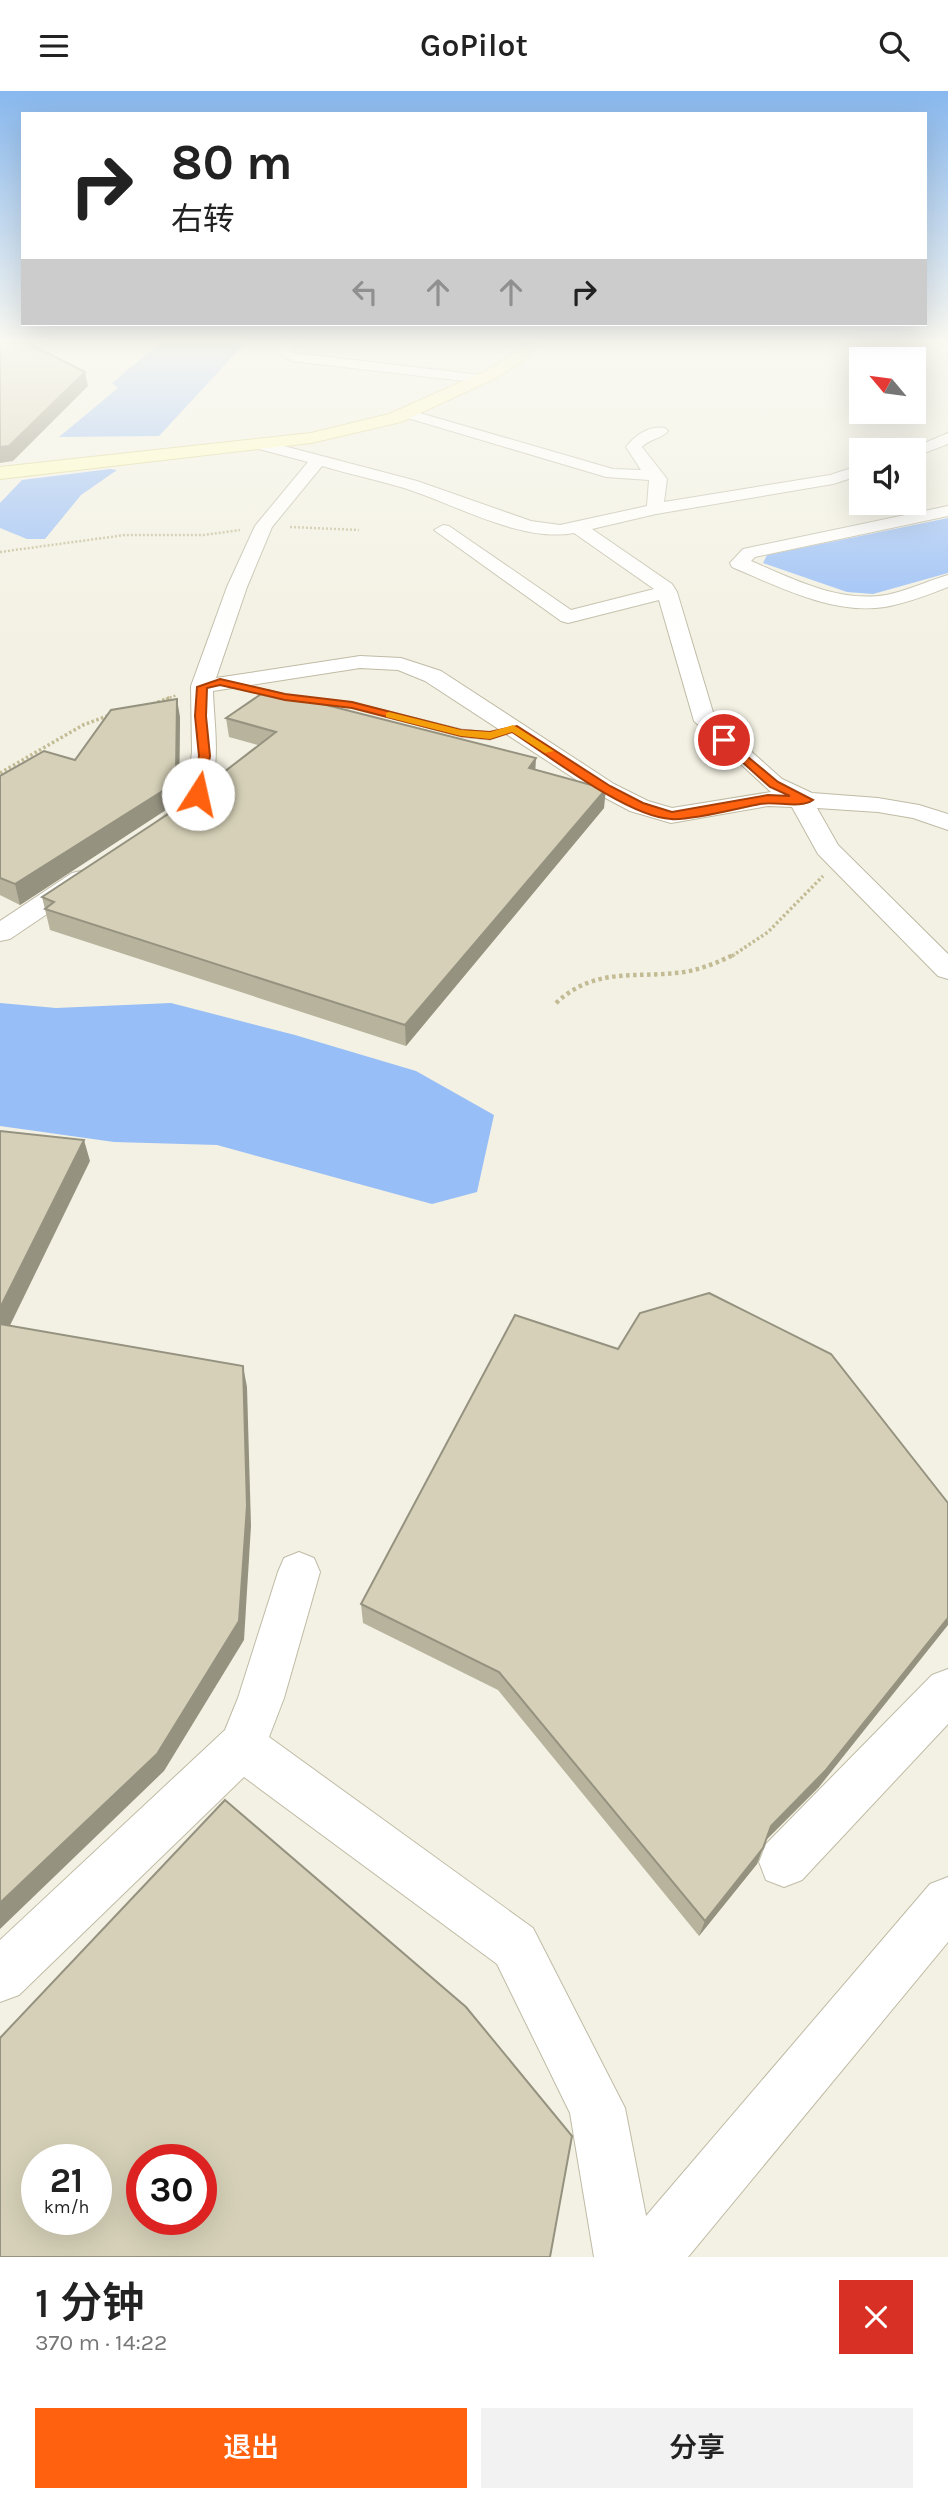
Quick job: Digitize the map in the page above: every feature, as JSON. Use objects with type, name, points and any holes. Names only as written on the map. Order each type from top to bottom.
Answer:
[{"type":"street","points":[[0,473],[275,443]]},
{"type":"street","points":[[508,443],[612,474],[653,475]]},
{"type":"street","points":[[637,443],[634,447],[653,475],[659,479],[655,509]]},
{"type":"street","points":[[926,447],[936,443]]},
{"type":"street","points":[[261,445],[411,485],[528,526],[560,530],[655,509],[807,484],[849,473]]},
{"type":"street","points":[[929,446],[948,452]]},
{"type":"street","points":[[152,833],[187,810],[198,794],[204,756],[201,716],[237,587],[264,526],[319,459]]},
{"type":"street","points":[[948,511],[749,553],[739,563],[782,581],[855,602],[884,602],[948,581]]},
{"type":"street","points":[[577,527],[665,588],[705,721],[774,784],[807,800]]},
{"type":"street","points":[[443,530],[568,617],[667,592]]},
{"type":"street","points":[[211,684],[360,662],[401,664],[433,675],[606,789],[639,806],[671,816],[768,799],[878,804],[919,812],[948,823]]},
{"type":"street","points":[[807,800],[804,807],[827,849],[948,970]]},
{"type":"street","points":[[0,933],[105,863]]},
{"type":"street","points":[[0,1976],[242,1746],[261,1698],[299,1572]]},
{"type":"street","points":[[784,1862],[948,1692]]},
{"type":"street","points":[[242,1746],[515,1946],[597,2108],[624,2257]]},
{"type":"street","points":[[650,2257],[948,1902]]},
{"type":"lane","points":[[211,684],[352,705],[461,733],[490,736],[513,728]]},
{"type":"path","points":[[0,552],[96,537],[204,535],[264,526],[359,530]]},
{"type":"path","points":[[144,707],[211,684]]},
{"type":"path","points":[[0,773],[83,726],[117,713]]},
{"type":"path","points":[[556,1003],[562,994],[597,978],[698,969],[749,948],[785,917],[837,860]]},
{"type":"water","points":[[117,470],[81,495],[45,539],[27,539],[0,528],[0,503],[22,480]]},
{"type":"water","points":[[948,518],[948,573],[873,594],[847,592],[763,563],[767,555]]},
{"type":"water","points":[[0,1003],[56,1008],[171,1003],[295,1035],[416,1071],[494,1115],[477,1192],[432,1204],[217,1145],[114,1142],[0,1126]]},
{"type":"building","points":[[0,443],[12,443],[9,446],[0,447]]},
{"type":"building","points":[[267,690],[536,758],[529,768],[606,789],[405,1025],[45,909],[54,902],[42,897],[194,797],[276,732],[226,718]]},
{"type":"building","points":[[177,699],[176,775],[172,785],[15,884],[0,878],[0,776],[44,751],[75,760],[111,710]]},
{"type":"building","points":[[0,1131],[84,1140],[0,1308]]},
{"type":"building","points":[[709,1293],[831,1354],[948,1503],[948,1618],[826,1770],[771,1826],[763,1848],[705,1921],[499,1672],[361,1604],[515,1315],[618,1349],[640,1313]]},
{"type":"building","points":[[0,1324],[243,1366],[247,1506],[239,1621],[157,1754],[0,1903]]},
{"type":"building","points":[[225,1800],[466,2007],[572,2136],[550,2257],[0,2257],[0,2038]]},
{"type":"slow traffic","points":[[389,715],[461,733],[490,736],[513,728],[549,751]]},
{"type":"route","points":[[198,794],[204,756],[202,687],[220,682],[285,697],[352,705],[461,733],[490,736],[513,728],[606,789],[639,806],[671,816],[768,799],[807,800],[774,784],[724,740]]}]
